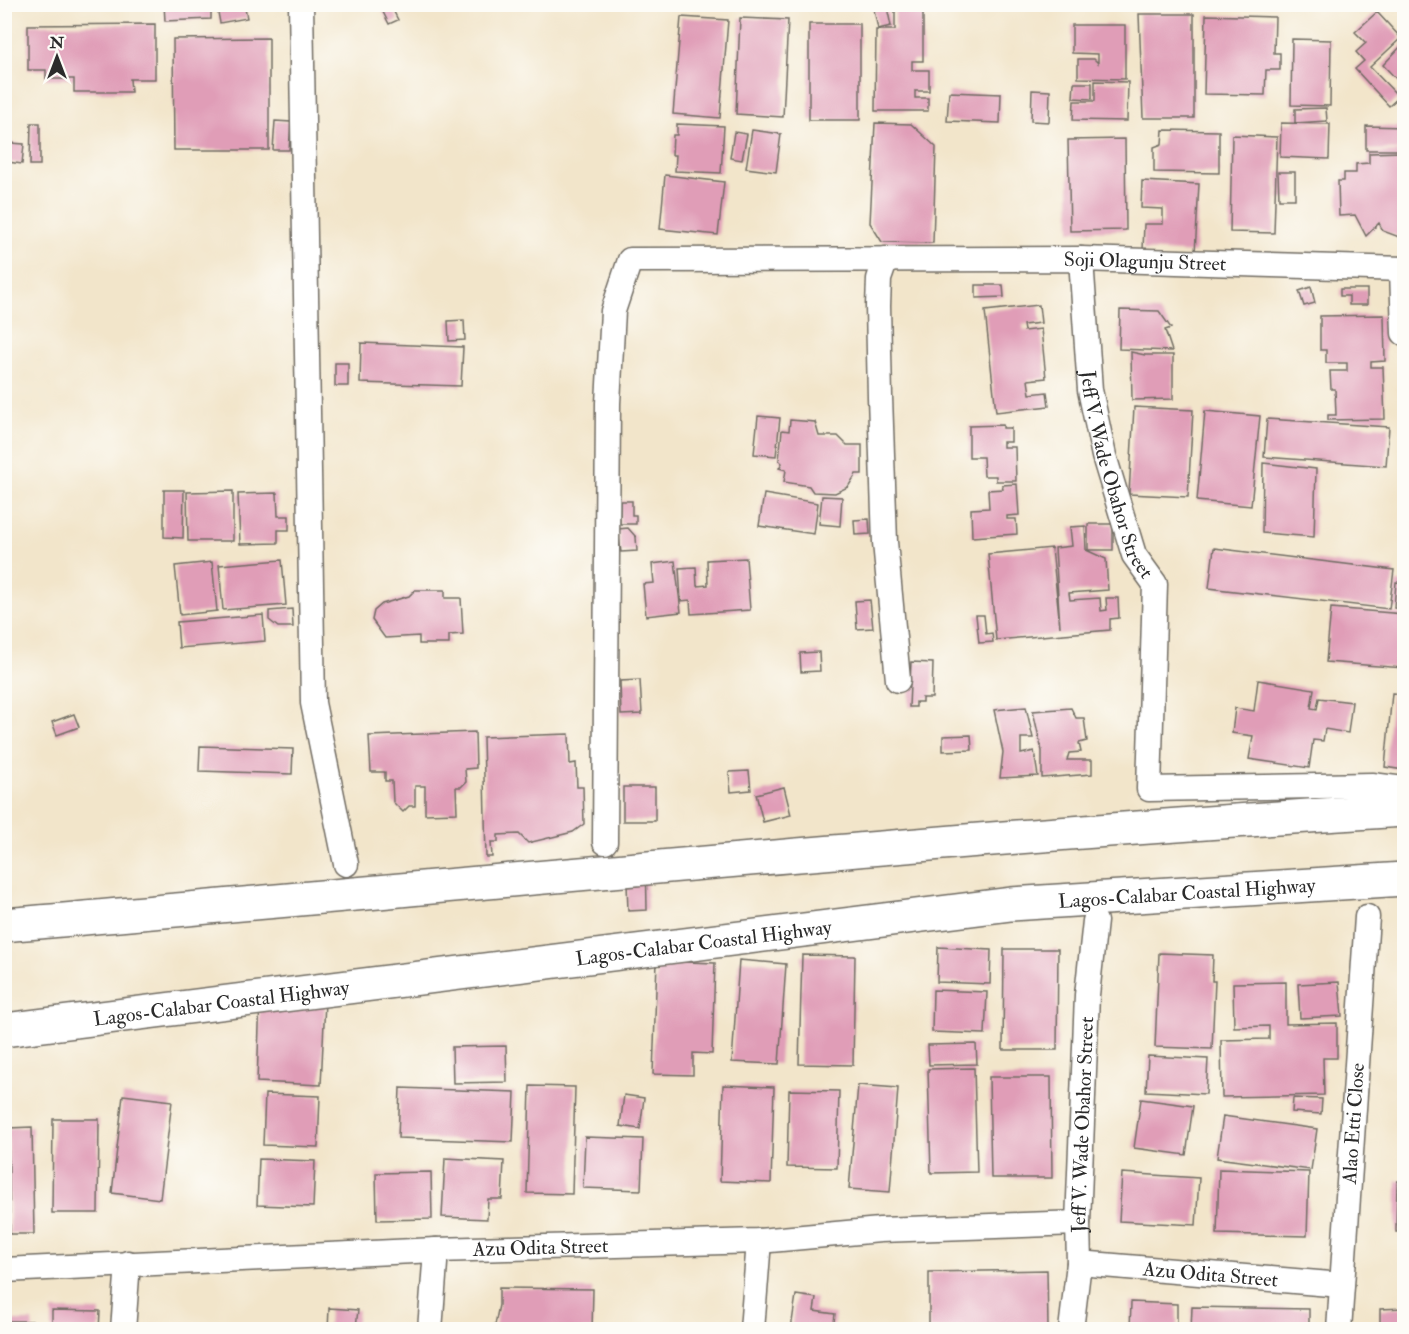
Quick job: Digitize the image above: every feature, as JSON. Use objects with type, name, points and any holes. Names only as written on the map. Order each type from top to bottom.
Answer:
[{"type":"highway","points":[[4,925],[1000,839],[1404,810]]},
{"type":"highway","name":"Lagos-Calabar Coastal Highway","points":[[4,1030],[1011,904],[1404,879]]},
{"type":"street","points":[[301,4],[313,703],[346,864]]},
{"type":"street","points":[[886,259],[879,279],[880,408],[885,542],[898,680]]},
{"type":"street","name":"Soji Olagunju Street","points":[[605,842],[608,403],[613,311],[630,260],[1081,259],[1403,269]]},
{"type":"street","name":"Jeff V. Wade Obahor Street","points":[[1081,259],[1090,390],[1104,456],[1134,555],[1155,584],[1149,789],[1372,785],[1404,789]]},
{"type":"street","points":[[1403,269],[1404,333]]},
{"type":"street","name":"Alao Etti Close","points":[[1339,1329],[1367,917]]},
{"type":"street","name":"Jeff V. Wade Obahor Street","points":[[1071,1329],[1079,1263],[1077,1222],[1087,995],[1095,921]]},
{"type":"street","name":"Azu Odita Street","points":[[4,1270],[436,1250],[759,1240],[880,1230],[1077,1222]]},
{"type":"street","points":[[752,1329],[759,1240]]},
{"type":"street","points":[[430,1329],[436,1250]]},
{"type":"street","points":[[123,1329],[128,1263]]},
{"type":"street","name":"Azu Odita Street","points":[[1079,1263],[1342,1285]]},
{"type":"building","points":[[164,4],[211,4],[211,19],[165,21]]},
{"type":"building","points":[[244,4],[247,18],[220,23],[217,7]]},
{"type":"building","points":[[390,4],[398,20],[389,24],[380,6]]},
{"type":"building","points":[[887,7],[891,26],[878,29],[874,10]]},
{"type":"building","points":[[895,9],[923,9],[923,61],[912,61],[912,70],[929,70],[929,91],[915,91],[915,98],[928,98],[928,111],[875,111],[876,30],[895,30]]},
{"type":"building","points":[[1377,12],[1401,38],[1370,67],[1399,97],[1389,106],[1355,69],[1364,61],[1356,52],[1366,43],[1355,32]]},
{"type":"building","points":[[1139,14],[1194,14],[1194,118],[1143,118]]},
{"type":"building","points":[[1206,15],[1275,17],[1274,53],[1280,53],[1280,70],[1266,70],[1265,95],[1204,94]]},
{"type":"building","points":[[681,17],[728,20],[720,118],[673,114]]},
{"type":"building","points":[[740,18],[788,20],[783,117],[736,114]]},
{"type":"building","points":[[155,24],[155,79],[130,79],[131,92],[74,92],[74,79],[46,79],[46,70],[28,70],[28,25]]},
{"type":"building","points":[[809,24],[860,24],[860,120],[809,120]]},
{"type":"building","points":[[1072,25],[1125,25],[1125,79],[1078,78],[1078,59],[1094,59],[1098,63],[1098,54],[1072,53]]},
{"type":"building","points":[[269,38],[269,150],[174,150],[173,39]]},
{"type":"building","points":[[1292,39],[1331,40],[1330,106],[1291,105]]},
{"type":"building","points":[[1404,43],[1404,87],[1383,65]]},
{"type":"building","points":[[1095,81],[1128,82],[1127,121],[1073,120],[1074,101],[1095,101]]},
{"type":"building","points":[[1074,83],[1092,83],[1092,99],[1073,98]]},
{"type":"building","points":[[1032,90],[1050,91],[1049,122],[1031,121]]},
{"type":"building","points":[[949,92],[1001,94],[1000,123],[947,121]]},
{"type":"building","points":[[1326,108],[1327,121],[1295,123],[1295,109]]},
{"type":"building","points":[[275,121],[291,122],[289,150],[273,150]]},
{"type":"building","points":[[31,123],[40,123],[40,165],[30,165]]},
{"type":"building","points":[[875,123],[911,124],[936,147],[933,243],[882,242],[870,223]]},
{"type":"building","points":[[1281,123],[1330,124],[1329,159],[1280,157]]},
{"type":"building","points":[[677,124],[724,126],[721,173],[675,171],[676,155],[672,155],[673,135],[677,135]]},
{"type":"building","points":[[1366,126],[1404,127],[1404,150],[1366,150]]},
{"type":"building","points":[[752,130],[781,134],[776,172],[746,168]]},
{"type":"building","points":[[1163,130],[1219,131],[1219,173],[1154,172],[1154,147],[1162,144]]},
{"type":"building","points":[[734,132],[747,134],[742,160],[730,158]]},
{"type":"building","points":[[1232,135],[1277,137],[1274,233],[1230,232]]},
{"type":"building","points":[[1125,139],[1126,230],[1070,231],[1068,140]]},
{"type":"building","points":[[10,143],[24,144],[22,164],[8,162]]},
{"type":"building","points":[[1403,152],[1404,234],[1399,237],[1383,231],[1379,223],[1366,236],[1355,215],[1339,216],[1338,181],[1344,181],[1344,173],[1356,173],[1356,164],[1369,163],[1369,153]]},
{"type":"building","points":[[1278,172],[1295,172],[1295,199],[1279,199]]},
{"type":"building","points":[[665,175],[724,182],[718,235],[660,229]]},
{"type":"building","points":[[1142,181],[1199,184],[1195,253],[1143,250],[1144,224],[1163,224],[1163,209],[1141,208]]},
{"type":"building","points":[[976,285],[1003,285],[1004,297],[976,298]]},
{"type":"building","points":[[1311,287],[1315,303],[1304,306],[1299,291]]},
{"type":"building","points":[[1340,289],[1367,289],[1367,305],[1349,305],[1349,296],[1340,296]]},
{"type":"building","points":[[1039,305],[1041,323],[1023,325],[1024,331],[1041,329],[1046,378],[1028,380],[1030,394],[1047,392],[1049,406],[996,412],[985,311]]},
{"type":"building","points":[[1120,310],[1159,311],[1171,328],[1165,330],[1172,351],[1119,349]]},
{"type":"building","points":[[1384,315],[1385,361],[1371,362],[1371,367],[1383,367],[1385,419],[1328,420],[1328,415],[1336,415],[1335,389],[1331,389],[1330,371],[1347,371],[1347,363],[1326,363],[1326,350],[1320,350],[1320,316]]},
{"type":"building","points":[[464,320],[465,340],[449,341],[448,321]]},
{"type":"building","points":[[361,343],[463,347],[461,386],[360,383]]},
{"type":"building","points":[[1131,352],[1145,355],[1173,355],[1173,399],[1132,400]]},
{"type":"building","points":[[335,363],[348,363],[348,386],[335,386]]},
{"type":"building","points":[[1134,407],[1193,410],[1188,497],[1129,494]]},
{"type":"building","points":[[1205,411],[1260,416],[1251,506],[1197,501]]},
{"type":"building","points":[[758,416],[780,418],[776,456],[754,454]]},
{"type":"building","points":[[1267,419],[1389,427],[1386,466],[1264,457]]},
{"type":"building","points":[[790,420],[815,422],[819,436],[838,436],[847,445],[862,445],[862,474],[856,474],[848,487],[835,493],[813,492],[809,486],[784,482],[786,470],[779,468],[782,463],[779,460],[782,430],[789,431]]},
{"type":"building","points":[[1003,425],[1003,428],[1011,428],[1011,442],[1003,442],[1003,447],[1015,447],[1016,481],[996,481],[996,476],[984,476],[983,457],[969,457],[969,426]]},
{"type":"building","points":[[1263,463],[1316,469],[1314,537],[1262,533]]},
{"type":"building","points":[[1017,484],[1019,515],[1007,516],[1007,519],[1016,519],[1017,534],[972,537],[971,509],[989,508],[988,490],[1003,489],[1002,485]]},
{"type":"building","points":[[164,490],[184,490],[183,538],[164,537]]},
{"type":"building","points":[[233,491],[233,541],[188,541],[187,492]]},
{"type":"building","points":[[277,493],[278,516],[289,516],[289,530],[278,530],[278,543],[240,544],[238,494]]},
{"type":"building","points":[[764,494],[818,503],[814,534],[759,526]]},
{"type":"building","points":[[822,496],[842,497],[840,526],[819,524]]},
{"type":"building","points":[[620,501],[632,501],[632,515],[636,515],[636,524],[620,524]]},
{"type":"building","points":[[869,519],[870,534],[855,535],[854,520]]},
{"type":"building","points":[[1088,524],[1113,524],[1113,550],[1088,550]]},
{"type":"building","points":[[1085,526],[1086,550],[1106,559],[1108,590],[1069,593],[1070,600],[1100,598],[1101,611],[1107,610],[1106,598],[1118,598],[1119,618],[1110,619],[1110,630],[996,640],[988,554],[1052,548],[1060,627],[1055,548],[1072,546],[1070,527]]},
{"type":"building","points":[[628,528],[636,537],[637,551],[621,552],[618,529]]},
{"type":"building","points":[[1214,548],[1394,570],[1389,609],[1209,588]]},
{"type":"building","points":[[746,558],[750,610],[691,614],[690,600],[681,601],[679,568],[696,567],[697,586],[708,585],[707,560]]},
{"type":"building","points":[[282,560],[286,605],[223,610],[219,565]]},
{"type":"building","points":[[675,561],[681,612],[646,616],[643,584],[654,583],[652,564]]},
{"type":"building","points":[[212,562],[217,611],[180,615],[175,566]]},
{"type":"building","points":[[1396,582],[1404,583],[1404,609],[1394,608]]},
{"type":"building","points":[[415,590],[445,590],[445,598],[461,598],[463,634],[449,635],[449,644],[419,644],[419,636],[385,638],[372,620],[374,611],[382,604],[409,596]]},
{"type":"building","points":[[870,600],[873,628],[857,629],[855,601]]},
{"type":"building","points":[[1331,608],[1404,614],[1404,668],[1326,662]]},
{"type":"building","points":[[292,609],[293,627],[278,627],[269,620],[269,611]]},
{"type":"building","points":[[263,615],[265,641],[179,648],[177,622]]},
{"type":"building","points":[[976,615],[984,615],[986,634],[992,633],[993,642],[979,643]]},
{"type":"building","points":[[819,652],[820,671],[801,672],[800,653]]},
{"type":"building","points":[[911,662],[933,663],[932,698],[922,698],[922,702],[916,702],[916,707],[909,707]]},
{"type":"building","points":[[640,680],[642,714],[621,715],[620,681]]},
{"type":"building","points":[[1258,680],[1314,689],[1311,708],[1317,709],[1319,698],[1352,702],[1348,733],[1325,729],[1323,741],[1313,740],[1309,768],[1249,759],[1253,736],[1232,733],[1235,708],[1254,711]]},
{"type":"building","points":[[1392,693],[1404,694],[1404,770],[1385,767]]},
{"type":"building","points":[[1026,707],[1033,738],[1021,738],[1021,754],[1034,751],[1038,776],[1000,778],[1003,752],[994,710]]},
{"type":"building","points":[[1071,708],[1076,718],[1084,718],[1087,741],[1079,743],[1081,752],[1069,753],[1067,760],[1092,760],[1092,774],[1042,778],[1042,751],[1033,711]]},
{"type":"building","points":[[74,714],[79,727],[57,735],[52,722]]},
{"type":"building","points":[[475,732],[476,768],[465,769],[466,782],[461,787],[456,787],[457,813],[425,814],[425,786],[415,786],[415,806],[409,806],[403,812],[393,802],[392,781],[385,781],[385,772],[371,772],[369,736]]},
{"type":"building","points":[[569,734],[570,764],[576,763],[577,787],[583,787],[584,824],[573,832],[528,843],[519,834],[498,835],[498,842],[491,842],[492,857],[486,857],[483,737]]},
{"type":"building","points":[[971,735],[972,750],[943,751],[943,736]]},
{"type":"building","points":[[200,746],[293,749],[292,774],[199,771]]},
{"type":"building","points":[[749,771],[751,790],[731,792],[729,772]]},
{"type":"building","points":[[623,787],[655,787],[655,821],[623,821]]},
{"type":"building","points":[[784,787],[791,815],[763,822],[756,794]]},
{"type":"building","points":[[646,855],[647,910],[628,911],[626,856]]},
{"type":"building","points":[[938,947],[991,950],[990,984],[937,982]]},
{"type":"building","points":[[1004,949],[1058,949],[1057,1050],[1003,1050]]},
{"type":"building","points":[[1159,953],[1213,955],[1212,981],[1215,981],[1212,1049],[1155,1047]]},
{"type":"building","points":[[802,955],[855,956],[853,1065],[799,1064]]},
{"type":"building","points":[[739,960],[786,964],[779,1064],[732,1062]]},
{"type":"building","points":[[657,961],[715,963],[712,1054],[693,1053],[693,1075],[653,1074]]},
{"type":"building","points":[[1286,982],[1286,1024],[1337,1023],[1337,1058],[1323,1058],[1324,1095],[1222,1097],[1221,1040],[1269,1039],[1269,1026],[1234,1027],[1233,983]]},
{"type":"building","points":[[1339,982],[1342,1016],[1300,1018],[1298,984]]},
{"type":"building","points":[[933,990],[987,992],[985,1034],[932,1032]]},
{"type":"building","points":[[260,999],[325,1002],[321,1085],[257,1082]]},
{"type":"building","points":[[976,1044],[977,1064],[929,1065],[928,1045]]},
{"type":"building","points":[[506,1046],[507,1082],[453,1083],[452,1047]]},
{"type":"building","points":[[1148,1056],[1208,1059],[1206,1094],[1146,1091]]},
{"type":"building","points":[[974,1068],[977,1172],[931,1173],[928,1069]]},
{"type":"building","points":[[989,1077],[1051,1077],[1052,1178],[991,1178]]},
{"type":"building","points":[[723,1085],[774,1087],[771,1183],[720,1181]]},
{"type":"building","points":[[858,1085],[898,1088],[890,1192],[849,1189]]},
{"type":"building","points":[[530,1086],[575,1087],[572,1194],[527,1193]]},
{"type":"building","points":[[400,1088],[515,1092],[513,1142],[398,1138]]},
{"type":"building","points":[[789,1090],[839,1091],[837,1168],[787,1167]]},
{"type":"building","points":[[1403,1090],[1404,1106],[1402,1106]]},
{"type":"building","points":[[265,1094],[320,1096],[318,1147],[263,1145]]},
{"type":"building","points":[[123,1095],[172,1101],[160,1199],[112,1193]]},
{"type":"building","points":[[624,1095],[644,1098],[640,1129],[620,1126]]},
{"type":"building","points":[[1293,1098],[1322,1099],[1321,1114],[1292,1112]]},
{"type":"building","points":[[1141,1099],[1193,1106],[1186,1155],[1134,1148]]},
{"type":"building","points":[[1223,1116],[1317,1129],[1311,1170],[1217,1158]]},
{"type":"building","points":[[53,1119],[99,1119],[98,1213],[52,1213]]},
{"type":"building","points":[[32,1127],[34,1234],[10,1234],[8,1128]]},
{"type":"building","points":[[585,1137],[643,1139],[641,1190],[583,1188]]},
{"type":"building","points":[[445,1158],[504,1161],[502,1199],[488,1199],[487,1219],[442,1217]]},
{"type":"building","points":[[259,1159],[315,1161],[313,1207],[257,1205]]},
{"type":"building","points":[[1219,1169],[1309,1172],[1307,1236],[1217,1234]]},
{"type":"building","points":[[431,1172],[432,1219],[377,1220],[376,1173]]},
{"type":"building","points":[[1122,1173],[1199,1178],[1196,1225],[1119,1221]]},
{"type":"building","points":[[1397,1181],[1404,1181],[1404,1232],[1396,1232]]},
{"type":"building","points":[[1047,1270],[1048,1328],[929,1329],[929,1272]]},
{"type":"building","points":[[499,1288],[593,1289],[592,1330],[494,1330],[499,1305]]},
{"type":"building","points":[[796,1295],[816,1298],[814,1311],[835,1314],[833,1330],[791,1329]]},
{"type":"building","points":[[1131,1302],[1177,1304],[1177,1330],[1130,1330]]},
{"type":"building","points":[[1192,1307],[1309,1309],[1309,1330],[1191,1330]]},
{"type":"building","points":[[329,1308],[358,1310],[356,1327],[375,1328],[375,1330],[328,1330]]},
{"type":"building","points":[[1404,1308],[1404,1330],[1380,1330],[1380,1309]]},
{"type":"building","points":[[52,1310],[100,1311],[99,1330],[52,1330]]},
{"type":"building","points":[[4,1321],[32,1321],[33,1330],[4,1330]]},
{"type":"building","points":[[152,1325],[203,1327],[203,1330],[152,1330]]},
{"type":"building","points":[[249,1325],[249,1330],[223,1330],[222,1326]]}]
